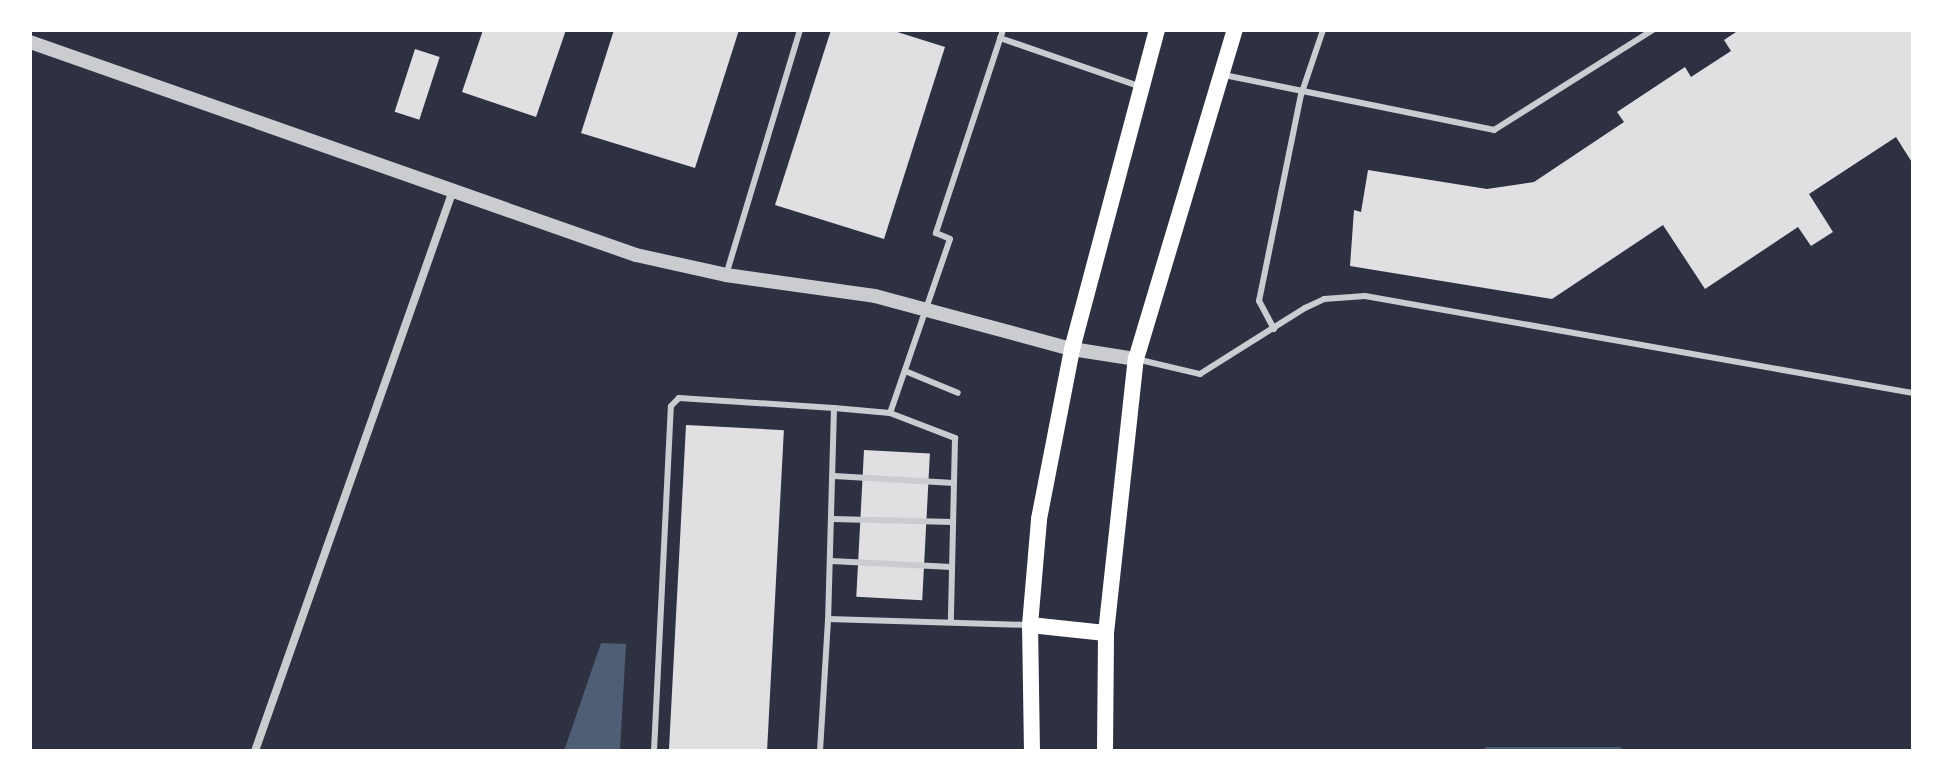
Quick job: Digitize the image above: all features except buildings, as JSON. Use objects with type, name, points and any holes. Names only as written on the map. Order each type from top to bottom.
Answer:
[{"type":"main road","points":[[1032,751],[1030,625],[1039,519],[1072,349],[1157,30]]},
{"type":"main road","points":[[1105,751],[1106,633],[1136,359],[1235,30]]},
{"type":"main road","points":[[1030,625],[1106,633]]},
{"type":"street","points":[[30,42],[452,193],[636,255],[726,275],[875,296],[1072,349],[1136,359]]},
{"type":"street","points":[[255,751],[452,193]]},
{"type":"lane","points":[[726,275],[800,30]]},
{"type":"lane","points":[[1274,329],[1259,301],[1301,95],[1323,30]]},
{"type":"lane","points":[[1223,75],[1301,95],[1502,129],[1653,30]]},
{"type":"lane","points":[[890,413],[950,239],[936,233],[1002,34],[1143,87]]},
{"type":"lane","points":[[1136,359],[1200,374],[1324,299],[1365,296],[1913,393]]},
{"type":"lane","points":[[905,371],[958,393]]},
{"type":"lane","points":[[654,751],[671,406],[679,398],[890,413],[955,438],[951,621]]},
{"type":"lane","points":[[820,751],[831,561],[834,408]]},
{"type":"lane","points":[[834,476],[954,483]]},
{"type":"lane","points":[[832,519],[953,522]]},
{"type":"lane","points":[[831,561],[952,567]]},
{"type":"lane","points":[[828,619],[1030,625]]},
{"type":"water","points":[[601,643],[626,644],[620,751],[564,751]]},
{"type":"waterway","points":[[1487,751],[1618,751]]}]
